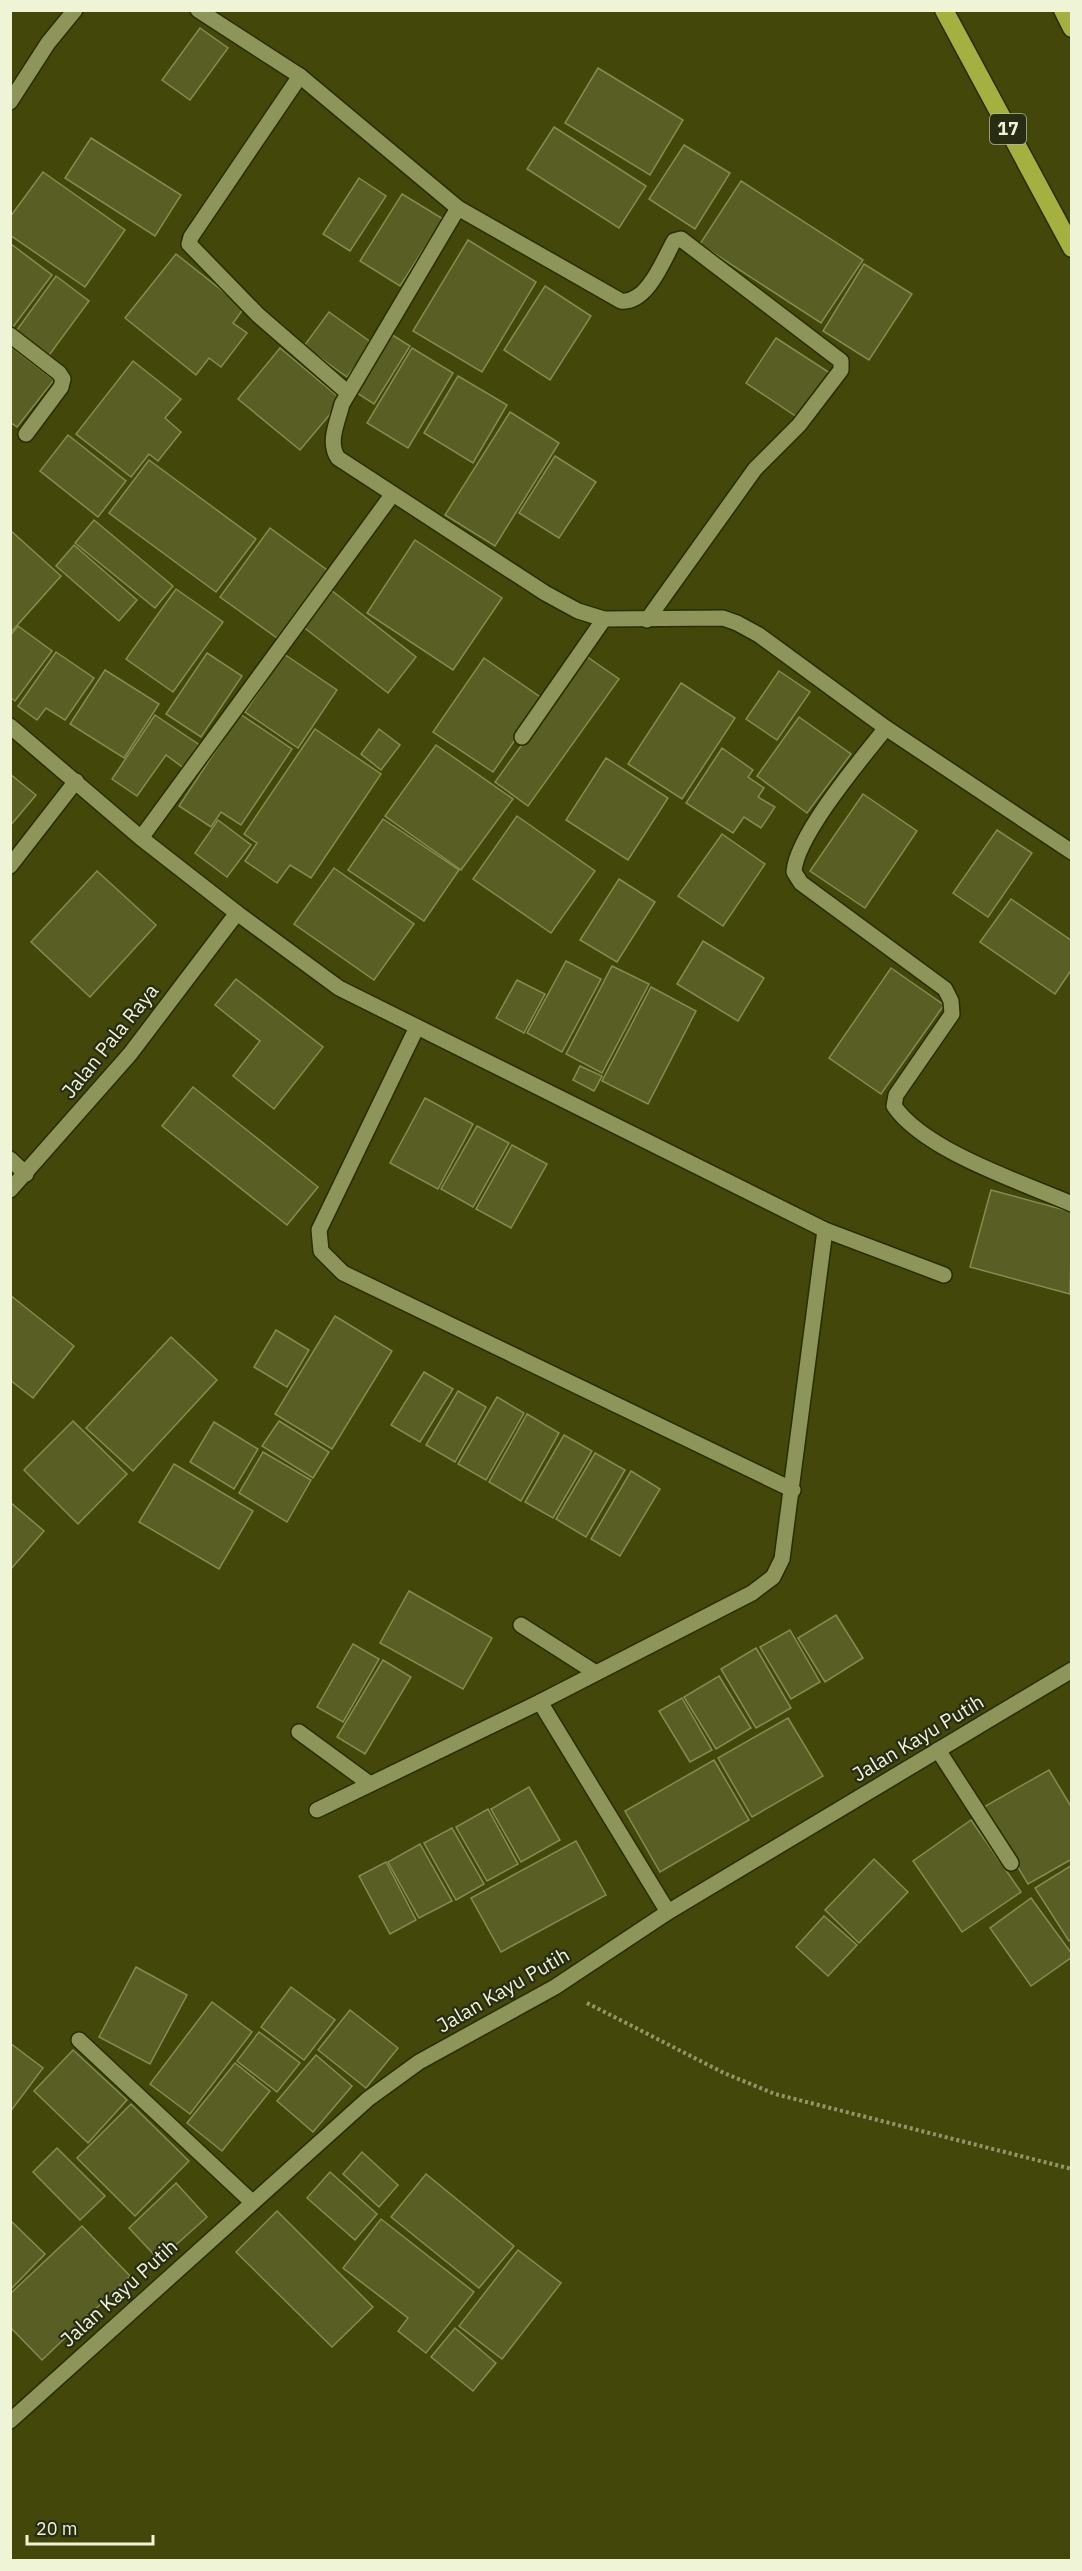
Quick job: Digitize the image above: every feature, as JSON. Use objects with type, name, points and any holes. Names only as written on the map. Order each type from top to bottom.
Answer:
[{"type":"highway","name":"17","points":[[944,10],[1071,248]]},
{"type":"highway","points":[[1063,10],[1071,28]]},
{"type":"street","points":[[10,102],[48,43],[75,10]]},
{"type":"street","points":[[198,10],[300,76],[458,208],[621,302],[630,302],[644,293],[674,241],[684,241],[841,361],[841,370],[799,425],[755,469],[647,620]]},
{"type":"street","points":[[300,76],[191,237],[189,244],[258,315],[348,393]]},
{"type":"street","points":[[458,208],[342,404],[333,438],[333,450],[338,458],[545,593],[578,611],[604,619],[723,618],[737,623],[759,635],[886,728],[1071,852]]},
{"type":"street","points":[[10,335],[59,373],[63,379],[62,387],[26,434]]},
{"type":"street","points":[[141,838],[392,495]]},
{"type":"street","points":[[522,737],[604,619]]},
{"type":"street","points":[[886,728],[834,795],[800,851],[794,872],[801,883],[945,989],[951,1001],[952,1014],[896,1095],[894,1106],[900,1116],[940,1147],[1071,1204]]},
{"type":"street","points":[[13,732],[76,781],[141,838],[237,913],[339,988],[825,1230],[944,1275]]},
{"type":"street","points":[[10,866],[76,781]]},
{"type":"street","name":"Jalan Pala Raya","points":[[10,1190],[130,1054],[237,913]]},
{"type":"street","points":[[417,1027],[319,1230],[321,1251],[343,1273],[793,1490]]},
{"type":"street","points":[[10,1159],[26,1174]]},
{"type":"street","points":[[317,1810],[540,1702],[752,1593],[773,1577],[782,1559],[793,1490],[825,1230]]},
{"type":"street","points":[[521,1625],[596,1673]]},
{"type":"street","name":"Jalan Kayu Putih","points":[[10,2421],[368,2099],[419,2062],[555,1987],[668,1912],[1071,1670]]},
{"type":"street","points":[[540,1702],[668,1912]]},
{"type":"street","points":[[299,1732],[370,1784]]},
{"type":"street","points":[[938,1750],[1011,1863]]},
{"type":"street","points":[[79,2040],[252,2202]]},
{"type":"path","points":[[555,1987],[724,2073],[775,2094],[1071,2169]]},
{"type":"building","points":[[200,28],[228,48],[190,100],[162,80]]},
{"type":"building","points":[[598,68],[683,120],[650,175],[565,123]]},
{"type":"building","points":[[554,127],[646,186],[619,228],[527,169]]},
{"type":"building","points":[[91,138],[181,195],[155,236],[65,178]]},
{"type":"building","points":[[684,145],[730,173],[695,229],[649,199]]},
{"type":"building","points":[[43,172],[125,230],[85,287],[10,235],[10,217]]},
{"type":"building","points":[[359,178],[386,196],[350,251],[323,234]]},
{"type":"building","points":[[741,181],[863,260],[821,323],[700,244]]},
{"type":"building","points":[[402,194],[443,219],[400,286],[360,261]]},
{"type":"building","points":[[468,240],[536,282],[482,372],[413,331]]},
{"type":"building","points":[[10,245],[52,275],[10,331]]},
{"type":"building","points":[[176,254],[244,308],[233,323],[247,333],[221,367],[209,358],[196,375],[125,318]]},
{"type":"building","points":[[864,264],[912,294],[869,360],[823,331]]},
{"type":"building","points":[[56,276],[89,301],[47,358],[14,334]]},
{"type":"building","points":[[545,286],[591,316],[550,380],[504,350]]},
{"type":"building","points":[[329,312],[372,343],[347,377],[304,346]]},
{"type":"building","points":[[389,333],[410,346],[374,404],[354,391]]},
{"type":"building","points":[[776,338],[830,373],[800,419],[746,383]]},
{"type":"building","points":[[10,346],[54,380],[17,427],[10,422]]},
{"type":"building","points":[[280,348],[342,400],[300,450],[238,399]]},
{"type":"building","points":[[412,348],[453,373],[408,448],[367,423]]},
{"type":"building","points":[[133,361],[181,399],[165,418],[181,432],[158,461],[149,454],[131,477],[76,434]]},
{"type":"building","points":[[458,376],[507,405],[473,463],[424,433]]},
{"type":"building","points":[[510,412],[559,443],[495,546],[445,515]]},
{"type":"building","points":[[68,435],[126,481],[98,517],[40,471]]},
{"type":"building","points":[[555,456],[596,482],[559,538],[519,513]]},
{"type":"building","points":[[149,460],[256,539],[216,592],[109,513]]},
{"type":"building","points":[[94,520],[173,586],[155,608],[75,543]]},
{"type":"building","points":[[270,528],[327,570],[277,638],[220,597]]},
{"type":"building","points":[[10,530],[61,576],[12,631],[10,630]]},
{"type":"building","points":[[415,540],[502,598],[453,670],[367,613]]},
{"type":"building","points":[[74,545],[137,600],[119,621],[56,566]]},
{"type":"building","points":[[176,589],[223,622],[173,692],[126,659]]},
{"type":"building","points":[[331,590],[416,657],[388,693],[302,626]]},
{"type":"building","points":[[18,626],[52,651],[15,701],[10,697],[10,636]]},
{"type":"building","points":[[56,652],[94,678],[65,720],[46,708],[37,720],[18,706]]},
{"type":"building","points":[[207,653],[242,676],[201,737],[166,714]]},
{"type":"building","points":[[284,654],[337,690],[298,748],[245,712]]},
{"type":"building","points":[[586,656],[619,679],[528,806],[495,782]]},
{"type":"building","points":[[484,658],[543,699],[493,772],[433,732]]},
{"type":"building","points":[[105,670],[159,704],[124,758],[70,724]]},
{"type":"building","points":[[779,671],[810,692],[777,740],[746,719]]},
{"type":"building","points":[[681,683],[735,718],[682,799],[628,764]]},
{"type":"building","points":[[240,714],[292,749],[241,825],[221,812],[211,827],[179,806]]},
{"type":"building","points":[[155,715],[201,746],[185,769],[166,755],[137,796],[112,779]]},
{"type":"building","points":[[799,717],[851,754],[807,813],[757,776]]},
{"type":"building","points":[[315,729],[381,774],[311,878],[290,865],[277,883],[245,861],[257,843],[244,834]]},
{"type":"building","points":[[379,729],[400,745],[381,770],[361,754]]},
{"type":"building","points":[[436,745],[513,799],[461,870],[385,816]]},
{"type":"building","points":[[722,748],[753,770],[748,777],[764,788],[758,797],[775,807],[761,828],[744,817],[733,833],[686,803]]},
{"type":"building","points":[[606,758],[668,798],[628,860],[566,820]]},
{"type":"building","points":[[10,774],[36,795],[10,826]]},
{"type":"building","points":[[863,794],[917,831],[865,908],[810,871]]},
{"type":"building","points":[[517,816],[595,871],[551,933],[473,879]]},
{"type":"building","points":[[383,819],[459,870],[424,921],[348,870]]},
{"type":"building","points":[[218,820],[251,845],[227,877],[195,853]]},
{"type":"building","points":[[997,830],[1032,853],[988,917],[953,893]]},
{"type":"building","points":[[722,834],[765,864],[723,926],[678,896]]},
{"type":"building","points":[[334,868],[414,924],[374,980],[294,924]]},
{"type":"building","points":[[97,871],[156,925],[90,997],[31,942]]},
{"type":"building","points":[[619,879],[655,902],[617,962],[580,940]]},
{"type":"building","points":[[1011,899],[1072,941],[1072,969],[1055,994],[980,942]]},
{"type":"building","points":[[703,941],[764,978],[738,1021],[677,984]]},
{"type":"building","points":[[566,961],[601,979],[562,1052],[527,1033]]},
{"type":"building","points":[[612,966],[649,984],[602,1073],[566,1054]]},
{"type":"building","points":[[891,968],[944,1005],[881,1094],[829,1058]]},
{"type":"building","points":[[236,979],[323,1047],[274,1109],[233,1076],[260,1041],[215,1005]]},
{"type":"building","points":[[517,980],[545,994],[524,1033],[496,1018]]},
{"type":"building","points":[[651,987],[696,1011],[648,1104],[602,1081]]},
{"type":"building","points":[[580,1066],[602,1076],[594,1091],[573,1080]]},
{"type":"building","points":[[193,1087],[318,1187],[287,1225],[162,1126]]},
{"type":"building","points":[[425,1098],[473,1124],[438,1189],[390,1163]]},
{"type":"building","points":[[477,1126],[509,1143],[473,1207],[441,1189]]},
{"type":"building","points":[[512,1145],[547,1164],[511,1228],[476,1209]]},
{"type":"building","points":[[991,1190],[1072,1212],[1070,1294],[970,1267]]},
{"type":"building","points":[[10,1295],[74,1346],[33,1398],[10,1380]]},
{"type":"building","points":[[335,1316],[392,1351],[332,1449],[275,1414]]},
{"type":"building","points":[[276,1330],[309,1350],[287,1387],[254,1367]]},
{"type":"building","points":[[171,1337],[217,1380],[133,1471],[86,1428]]},
{"type":"building","points":[[424,1372],[453,1389],[420,1442],[391,1425]]},
{"type":"building","points":[[458,1391],[486,1407],[455,1462],[426,1445]]},
{"type":"building","points":[[497,1397],[524,1413],[486,1480],[458,1464]]},
{"type":"building","points":[[527,1414],[559,1433],[521,1501],[489,1482]]},
{"type":"building","points":[[73,1421],[127,1474],[78,1524],[24,1470]]},
{"type":"building","points":[[279,1421],[329,1452],[313,1478],[262,1446]]},
{"type":"building","points":[[214,1422],[258,1449],[234,1489],[190,1462]]},
{"type":"building","points":[[564,1435],[592,1451],[553,1518],[525,1502]]},
{"type":"building","points":[[263,1452],[311,1480],[287,1522],[239,1493]]},
{"type":"building","points":[[595,1453],[625,1470],[586,1537],[556,1519]]},
{"type":"building","points":[[174,1464],[253,1511],[219,1569],[139,1522]]},
{"type":"building","points":[[631,1471],[660,1489],[620,1556],[591,1539]]},
{"type":"building","points":[[10,1502],[44,1531],[10,1570]]},
{"type":"building","points":[[409,1591],[492,1638],[463,1689],[380,1643]]},
{"type":"building","points":[[836,1615],[863,1658],[825,1682],[798,1638]]},
{"type":"building","points":[[790,1630],[820,1682],[791,1699],[760,1647]]},
{"type":"building","points":[[353,1644],[379,1659],[343,1722],[317,1707]]},
{"type":"building","points":[[756,1648],[791,1708],[756,1728],[721,1669]]},
{"type":"building","points":[[383,1660],[411,1677],[365,1754],[337,1737]]},
{"type":"building","points":[[719,1676],[751,1728],[716,1749],[684,1697]]},
{"type":"building","points":[[682,1698],[712,1750],[690,1762],[659,1711]]},
{"type":"building","points":[[788,1718],[823,1776],[752,1817],[718,1758]]},
{"type":"building","points":[[714,1760],[749,1820],[660,1872],[625,1811]]},
{"type":"building","points":[[1049,1770],[1072,1808],[1072,1859],[1028,1884],[982,1808]]},
{"type":"building","points":[[529,1787],[560,1840],[521,1862],[491,1809]]},
{"type":"building","points":[[488,1809],[518,1864],[487,1881],[456,1827]]},
{"type":"building","points":[[971,1820],[1021,1892],[962,1932],[913,1861]]},
{"type":"building","points":[[452,1828],[484,1884],[456,1900],[424,1843]]},
{"type":"building","points":[[576,1841],[606,1895],[501,1952],[471,1898]]},
{"type":"building","points":[[420,1844],[452,1901],[419,1918],[388,1862]]},
{"type":"building","points":[[874,1859],[908,1892],[859,1943],[825,1910]]},
{"type":"building","points":[[386,1862],[416,1920],[390,1934],[359,1876]]},
{"type":"building","points":[[1072,1865],[1072,1939],[1069,1941],[1035,1888]]},
{"type":"building","points":[[1031,1898],[1072,1957],[1031,1986],[990,1928]]},
{"type":"building","points":[[824,1916],[857,1945],[828,1976],[796,1947]]},
{"type":"building","points":[[136,1967],[187,1995],[150,2064],[99,2037]]},
{"type":"building","points":[[291,1987],[335,2020],[304,2060],[261,2027]]},
{"type":"building","points":[[212,2002],[252,2032],[190,2114],[150,2084]]},
{"type":"building","points":[[350,2010],[398,2048],[366,2088],[318,2050]]},
{"type":"building","points":[[259,2032],[300,2063],[277,2092],[237,2061]]},
{"type":"building","points":[[10,2043],[43,2068],[10,2112]]},
{"type":"building","points":[[73,2050],[127,2100],[88,2143],[34,2091]]},
{"type":"building","points":[[316,2055],[352,2086],[313,2132],[277,2101]]},
{"type":"building","points":[[235,2063],[270,2091],[222,2151],[187,2123]]},
{"type":"building","points":[[131,2104],[189,2161],[135,2216],[77,2158]]},
{"type":"building","points":[[57,2148],[105,2196],[80,2220],[33,2172]]},
{"type":"building","points":[[362,2152],[398,2185],[379,2207],[343,2174]]},
{"type":"building","points":[[330,2172],[377,2214],[355,2240],[307,2198]]},
{"type":"building","points":[[426,2174],[514,2246],[479,2288],[391,2217]]},
{"type":"building","points":[[176,2183],[207,2217],[159,2260],[129,2228]]},
{"type":"building","points":[[277,2211],[373,2307],[332,2347],[236,2252]]},
{"type":"building","points":[[381,2219],[474,2292],[426,2353],[398,2331],[408,2318],[343,2268]]},
{"type":"building","points":[[10,2220],[45,2254],[10,2290]]},
{"type":"building","points":[[82,2226],[130,2276],[42,2360],[10,2327],[10,2294]]},
{"type":"building","points":[[518,2250],[561,2283],[502,2359],[459,2326]]},
{"type":"building","points":[[455,2328],[496,2363],[473,2391],[431,2357]]}]
